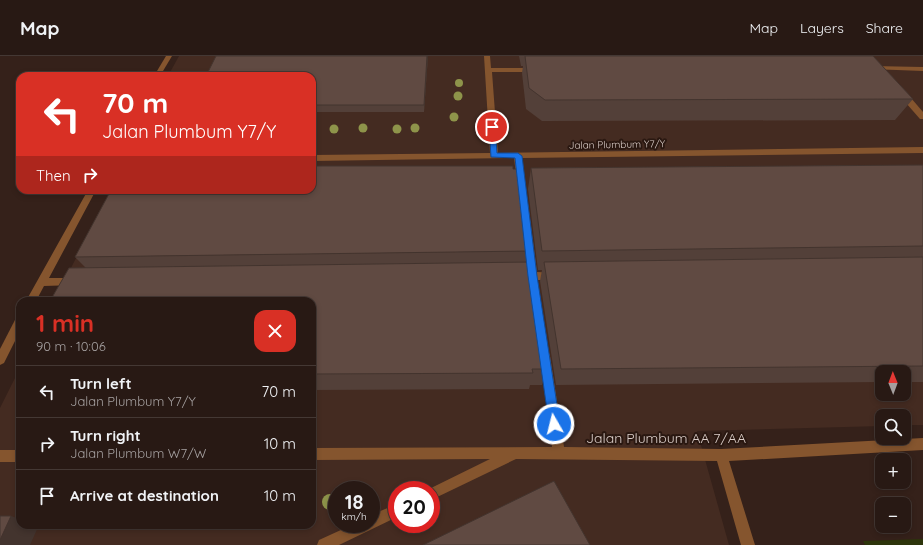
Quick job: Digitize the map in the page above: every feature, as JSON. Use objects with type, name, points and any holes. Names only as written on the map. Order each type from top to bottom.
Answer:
[{"type":"street","points":[[159,72],[169,56]]},
{"type":"street","points":[[890,79],[880,68],[875,62],[866,65],[880,68],[923,69]]},
{"type":"street","points":[[494,156],[487,63],[543,66]]},
{"type":"street","points":[[899,90],[923,117]]},
{"type":"street","name":"Jalan Plumbum Y7/Y","points":[[316,158],[923,150]]},
{"type":"street","points":[[518,156],[533,280]]},
{"type":"street","points":[[33,297],[90,194]]},
{"type":"street","points":[[509,276],[533,280],[565,276]]},
{"type":"street","points":[[41,282],[80,281]]},
{"type":"street","points":[[0,360],[16,330]]},
{"type":"street","points":[[543,345],[559,453]]},
{"type":"street","name":"Jalan Plumbum AA 7/AA","points":[[316,454],[721,454],[923,444]]},
{"type":"street","points":[[440,490],[516,453]]},
{"type":"street","points":[[721,454],[748,545]]},
{"type":"street","points":[[0,456],[16,456]]},
{"type":"street","points":[[324,545],[349,533]]},
{"type":"shaded area","points":[[179,56],[923,56],[923,425],[911,425],[911,409],[875,409],[875,426],[697,431],[729,545],[0,545],[0,408],[16,376],[16,529],[316,529],[316,297],[56,297],[109,194],[316,194],[316,72],[170,72]]},
{"type":"green space","points":[[923,539],[923,545],[865,545],[863,541]]},
{"type":"building","points":[[216,56],[427,56],[424,105],[316,105],[316,72],[208,72]]},
{"type":"building","points":[[525,56],[873,56],[913,99],[545,100],[529,88]]},
{"type":"building","points":[[923,165],[923,246],[542,251],[531,168]]},
{"type":"building","points":[[316,166],[513,166],[513,169],[519,169],[530,251],[75,257],[109,194],[316,194]]},
{"type":"building","points":[[923,257],[923,366],[875,365],[875,366],[561,369],[544,262]]},
{"type":"building","points":[[531,262],[547,369],[532,369],[533,373],[316,374],[316,297],[52,297],[69,268]]},
{"type":"building","points":[[554,481],[590,545],[423,545]]},
{"type":"building","points":[[0,516],[11,516],[0,540]]},
{"type":"route","points":[[492,127],[494,156],[518,156],[554,424]]}]
